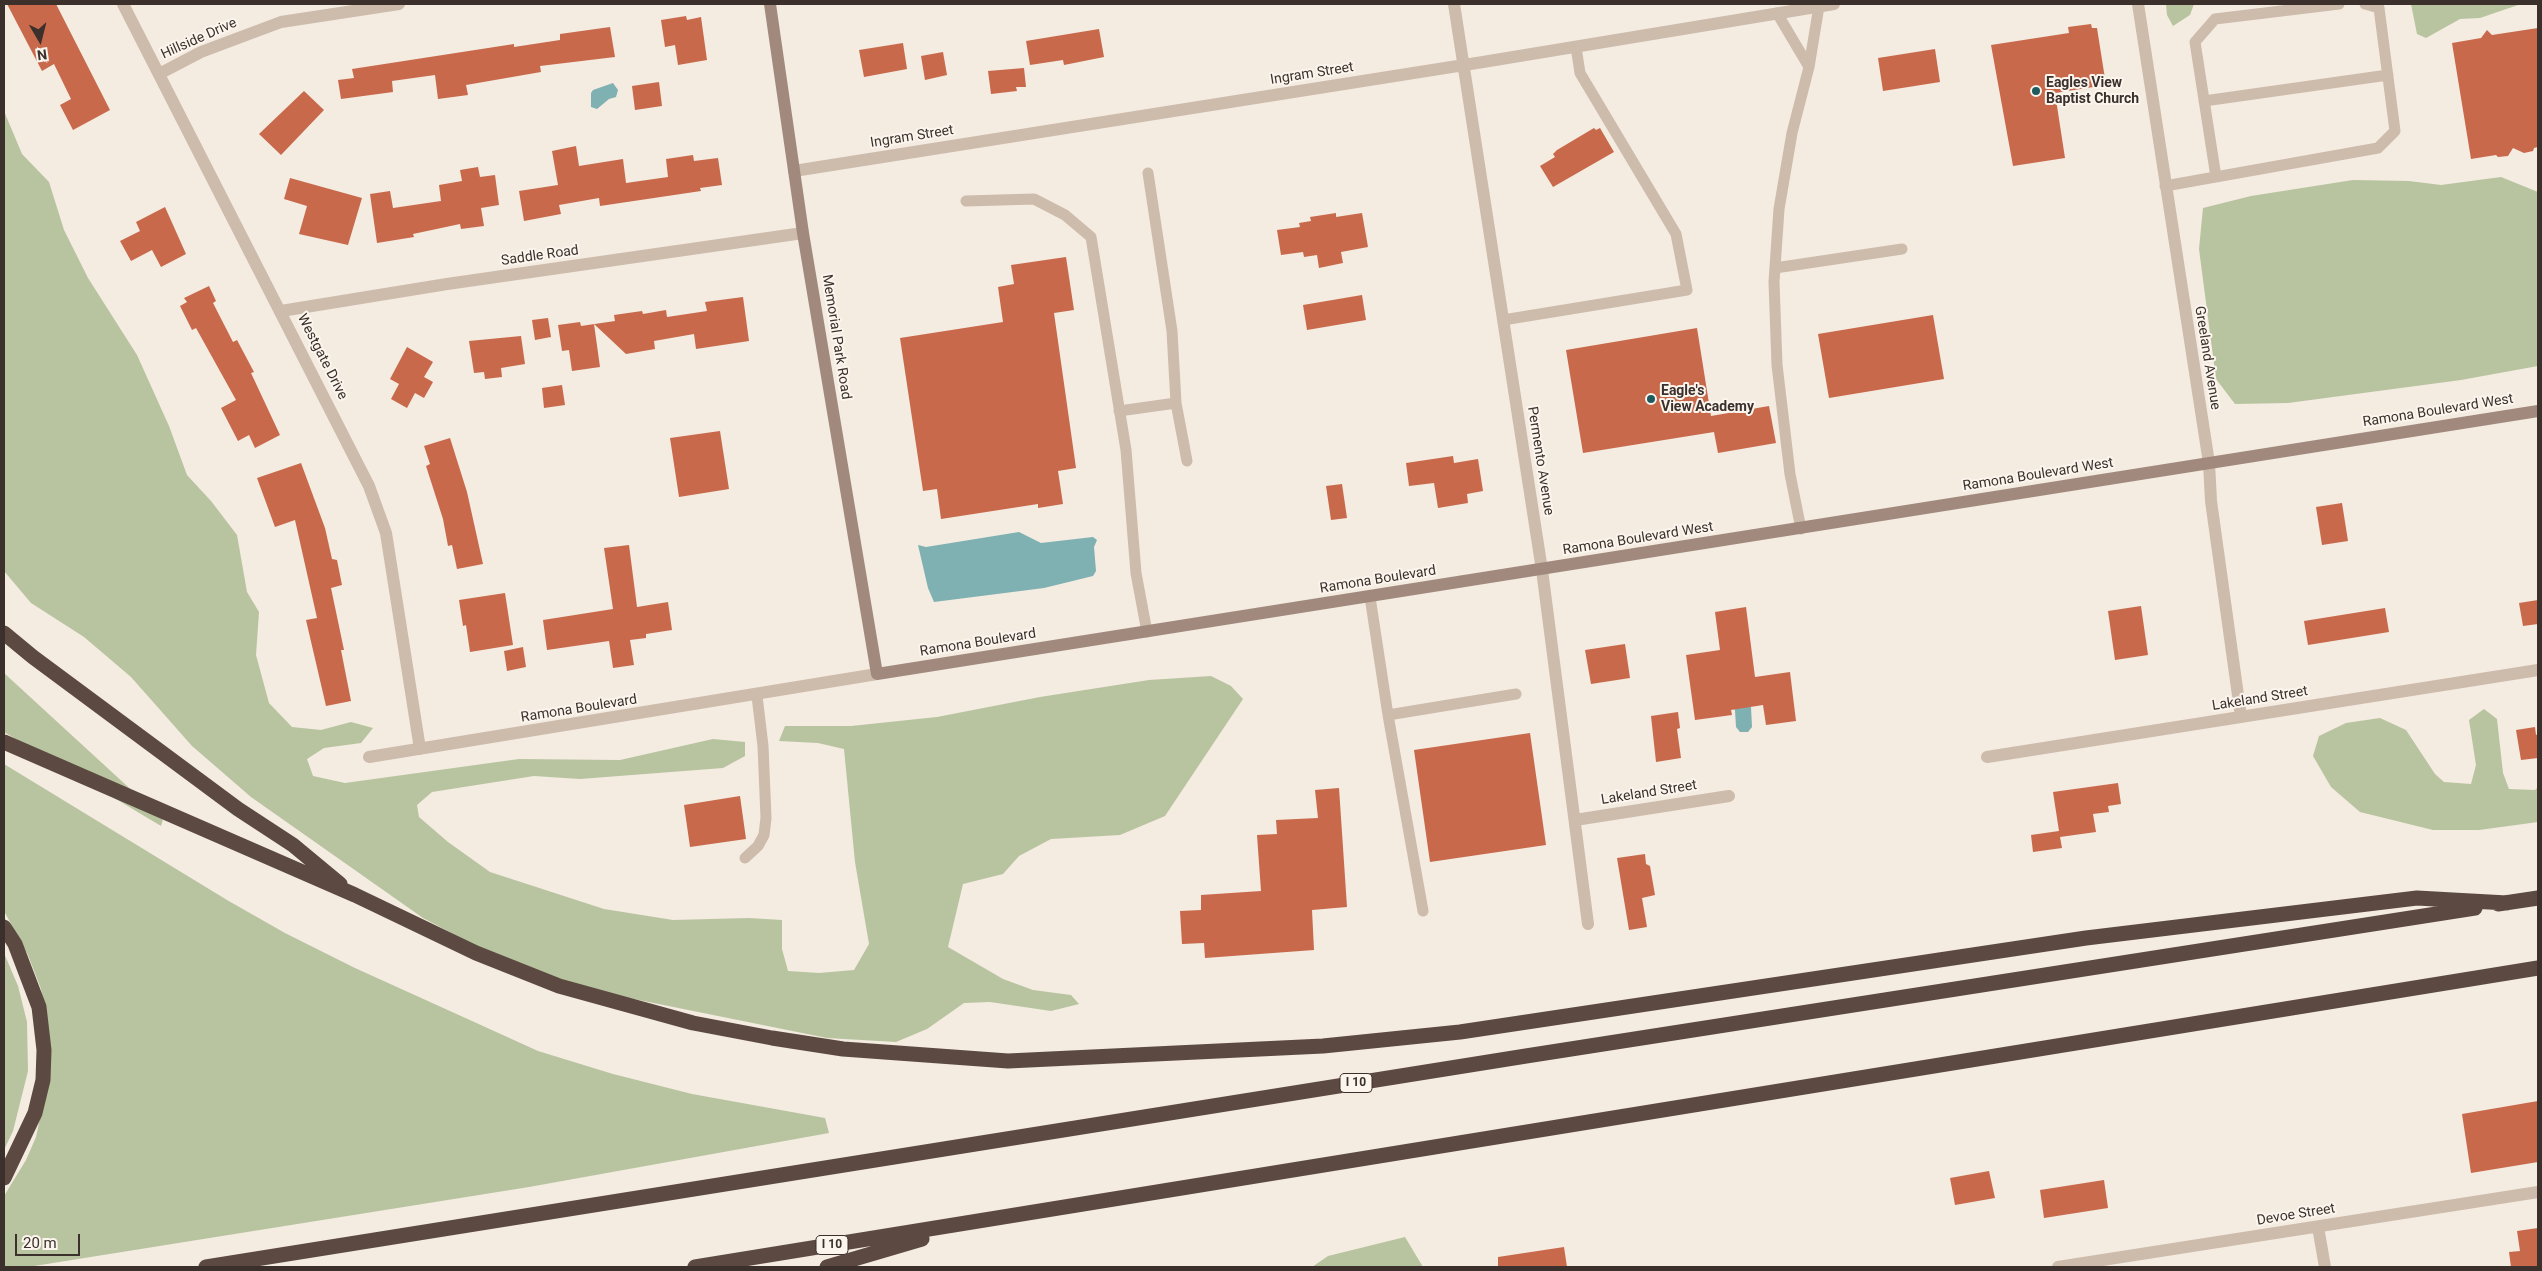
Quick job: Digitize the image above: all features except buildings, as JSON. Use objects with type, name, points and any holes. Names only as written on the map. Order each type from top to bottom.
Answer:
[{"type":"highway","points":[[4,633],[33,658],[230,803],[293,845],[355,896]]},
{"type":"highway","points":[[4,742],[355,896],[476,953],[559,986],[693,1023],[772,1038],[843,1049],[1008,1061],[1343,1044],[1460,1032],[2095,936],[2417,898],[2507,903]]},
{"type":"highway","name":"I 10","points":[[206,1267],[1526,1056],[2538,898]]},
{"type":"highway","points":[[4,927],[15,944],[39,1007],[44,1050],[43,1080],[35,1112],[4,1178]]},
{"type":"highway","name":"I 10","points":[[695,1267],[2538,968]]},
{"type":"highway","points":[[827,1267],[969,1224]]},
{"type":"street","name":"Westgate Drive","points":[[123,4],[370,486],[386,534],[420,749]]},
{"type":"street","name":"Hillside Drive","points":[[158,74],[201,52],[281,22],[399,4]]},
{"type":"street","name":"Memorial Park Road","points":[[770,4],[803,233],[877,674]]},
{"type":"street","name":"Permento Avenue","points":[[1454,4],[1542,570],[1588,924]]},
{"type":"street","name":"Ingram Street","points":[[794,171],[1834,4]]},
{"type":"street","name":"Greeland Avenue","points":[[2138,4],[2208,463],[2211,501],[2241,717]]},
{"type":"street","name":"Saddle Road","points":[[281,311],[447,284],[803,233]]},
{"type":"street","name":"Ramona Boulevard West","points":[[1542,570],[2538,410]]},
{"type":"street","name":"Ramona Boulevard","points":[[370,757],[757,696],[877,674],[1542,570]]},
{"type":"street","name":"Lakeland Street","points":[[1987,757],[2538,670]]},
{"type":"street","name":"Lakeland Street","points":[[1575,820],[1729,796]]},
{"type":"street","name":"Devoe Street","points":[[2058,1267],[2538,1192]]},
{"type":"street","points":[[2318,1227],[2325,1267]]},
{"type":"lane","points":[[2216,177],[2195,42],[2214,19],[2339,4]]},
{"type":"lane","points":[[2166,186],[2378,148],[2395,131],[2379,8],[2365,4]]},
{"type":"lane","points":[[1801,528],[1790,474],[1777,366],[1775,268],[1779,209],[1792,133],[1809,67],[1819,6]]},
{"type":"lane","points":[[1777,13],[1809,67]]},
{"type":"lane","points":[[1503,320],[1687,290],[1676,234],[1580,73],[1576,46]]},
{"type":"lane","points":[[2204,101],[2388,75]]},
{"type":"lane","points":[[1148,173],[1172,331],[1176,403],[1188,462]]},
{"type":"lane","points":[[966,201],[1034,199],[1065,215],[1091,237],[1126,450],[1136,573],[1148,632]]},
{"type":"lane","points":[[1775,268],[1902,249]]},
{"type":"lane","points":[[1119,411],[1176,403]]},
{"type":"lane","points":[[1370,597],[1388,715],[1423,911]]},
{"type":"lane","points":[[1388,715],[1516,694]]},
{"type":"lane","points":[[745,858],[761,840],[766,818],[763,746],[757,696]]},
{"type":"green space","points":[[2166,4],[2194,4],[2190,15],[2173,26],[2167,15]]},
{"type":"green space","points":[[2411,4],[2521,4],[2480,18],[2460,19],[2426,38],[2417,34]]},
{"type":"green space","points":[[4,111],[22,154],[49,182],[64,230],[88,278],[137,355],[169,426],[187,475],[211,501],[237,535],[247,592],[259,612],[256,655],[269,703],[292,727],[321,730],[351,722],[373,728],[361,743],[324,748],[307,759],[313,776],[345,783],[519,759],[620,760],[713,739],[745,742],[745,756],[723,768],[580,779],[534,776],[432,792],[417,805],[419,817],[448,842],[490,872],[604,909],[673,920],[749,918],[782,920],[782,949],[788,971],[819,973],[854,970],[869,944],[855,862],[844,749],[818,743],[779,741],[785,726],[851,726],[937,717],[1040,697],[1149,680],[1211,676],[1231,686],[1243,699],[1165,816],[1120,835],[1051,839],[1019,856],[1003,874],[963,884],[948,947],[1003,979],[1033,990],[1071,995],[1079,1004],[1051,1011],[990,1002],[964,1003],[927,1029],[896,1042],[827,1038],[619,996],[526,972],[423,918],[251,797],[192,746],[131,677],[84,637],[31,603],[4,571]]},
{"type":"green space","points":[[2501,177],[2538,192],[2538,366],[2461,380],[2288,403],[2235,404],[2216,379],[2199,249],[2203,208],[2251,196],[2353,180],[2409,181],[2441,185]]},
{"type":"green space","points":[[4,673],[163,819],[161,826],[4,732]]},
{"type":"green space","points":[[2484,709],[2497,719],[2503,773],[2509,789],[2535,790],[2538,787],[2538,822],[2479,830],[2433,830],[2360,812],[2331,787],[2313,756],[2319,736],[2346,723],[2380,718],[2406,730],[2435,774],[2444,782],[2471,784],[2476,765],[2469,720]]},
{"type":"green space","points":[[4,764],[227,900],[285,933],[355,968],[538,1051],[613,1074],[692,1094],[825,1118],[829,1133],[529,1187],[28,1267],[4,1267],[4,1196],[26,1160],[36,1137],[45,1095],[48,1028],[41,989],[28,955],[4,911]]},
{"type":"green space","points":[[4,953],[18,986],[27,1022],[28,1071],[13,1131],[4,1150]]},
{"type":"green space","points":[[1405,1237],[1423,1267],[1312,1267],[1328,1256]]},
{"type":"water","points":[[613,83],[618,90],[616,97],[609,99],[597,109],[591,107],[591,93],[593,90]]},
{"type":"water","points":[[1019,532],[1041,543],[1093,537],[1097,540],[1094,547],[1096,571],[1093,576],[1044,588],[934,602],[928,588],[918,545],[926,547]]},
{"type":"water","points":[[1732,706],[1751,707],[1752,727],[1748,732],[1740,732],[1736,727],[1735,710]]},
{"type":"place","name":"Eagles View Baptist Church","points":[[2036,91]]},
{"type":"place","name":"Eagle's View Academy","points":[[1651,399]]}]
